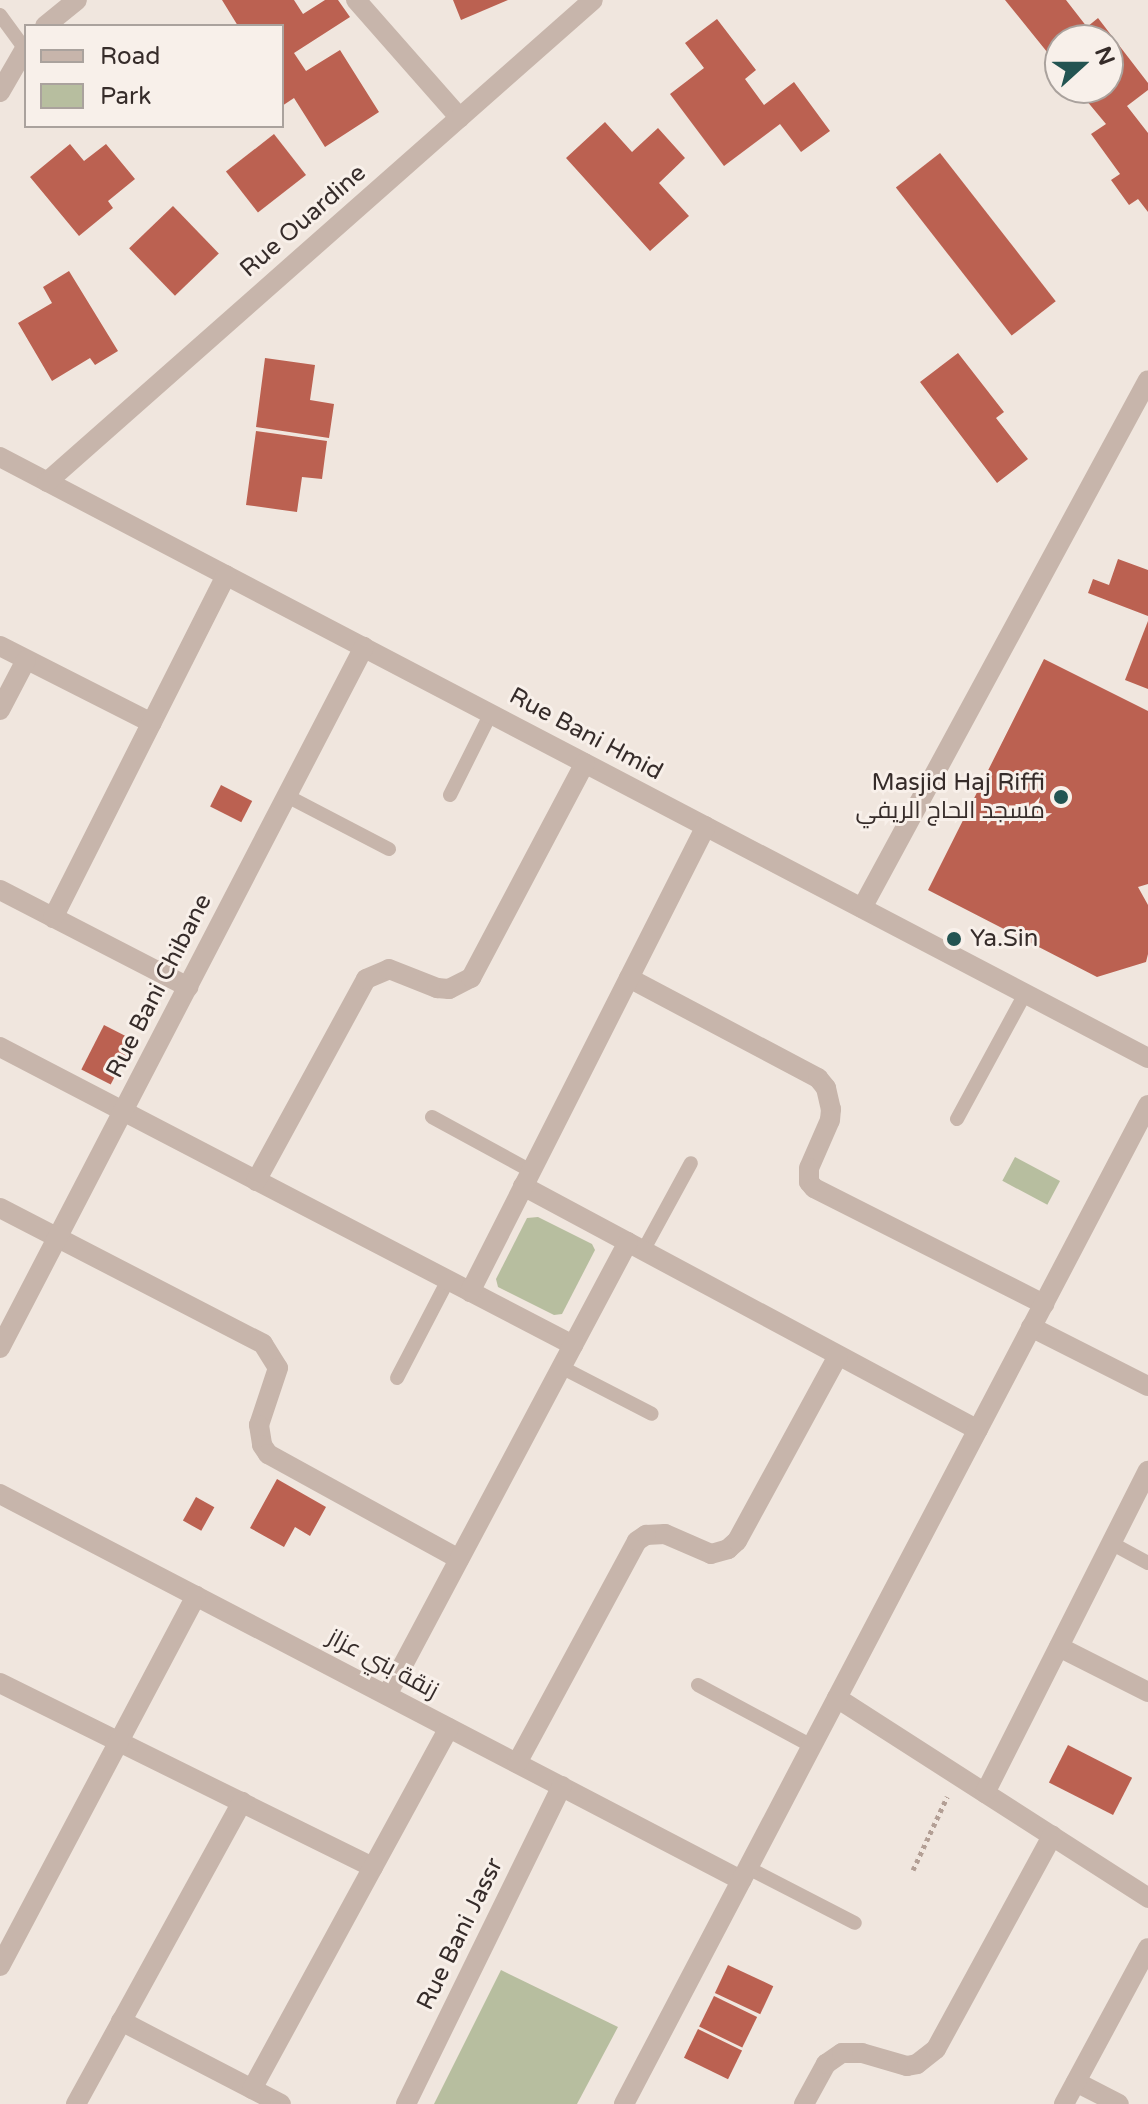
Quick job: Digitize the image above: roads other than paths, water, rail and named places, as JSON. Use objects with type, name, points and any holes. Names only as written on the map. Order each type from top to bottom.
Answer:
[{"type":"street","points":[[47,24],[77,0]]},
{"type":"street","points":[[356,0],[460,118]]},
{"type":"street","name":"Rue Ouardine","points":[[47,482],[593,0]]},
{"type":"street","points":[[0,92],[24,50]]},
{"type":"street","points":[[862,908],[1148,380]]},
{"type":"street","name":"Rue Bani Hmid","points":[[0,457],[1145,1056]]},
{"type":"street","points":[[53,918],[226,575]]},
{"type":"street","points":[[0,646],[152,723]]},
{"type":"street","name":"Rue Bani Chibane","points":[[0,1348],[364,647]]},
{"type":"street","points":[[0,710],[26,660]]},
{"type":"street","points":[[256,1181],[366,979],[389,969],[437,988],[449,989],[471,978],[585,763]]},
{"type":"street","points":[[470,1292],[706,826]]},
{"type":"street","points":[[0,890],[188,987]]},
{"type":"street","points":[[629,978],[818,1078],[826,1088],[831,1109],[830,1120],[809,1168],[809,1182],[814,1188],[1044,1304]]},
{"type":"street","points":[[1145,1056],[1148,1034]]},
{"type":"street","points":[[0,1047],[573,1345]]},
{"type":"street","points":[[624,2104],[1148,1105]]},
{"type":"street","points":[[527,1178],[635,1247],[978,1430]]},
{"type":"street","points":[[0,1208],[263,1344],[278,1368],[259,1425],[262,1445],[268,1454],[459,1559]]},
{"type":"street","points":[[387,1695],[573,1345],[635,1247]]},
{"type":"street","points":[[1031,1327],[1148,1386]]},
{"type":"street","points":[[517,1763],[637,1541],[655,1533],[665,1534],[711,1554],[728,1549],[737,1541],[838,1356]]},
{"type":"street","points":[[985,1793],[1148,1471]]},
{"type":"street","name":"زنقة بني عزاز","points":[[0,1494],[562,1786],[745,1874]]},
{"type":"street","points":[[0,1966],[196,1596]]},
{"type":"street","points":[[1059,1647],[1148,1692]]},
{"type":"street","points":[[0,1683],[373,1867]]},
{"type":"street","points":[[837,1698],[1148,1898]]},
{"type":"street","points":[[252,2089],[449,1728]]},
{"type":"street","name":"Rue Bani Jassr","points":[[406,2104],[562,1786]]},
{"type":"street","points":[[76,2104],[242,1802]]},
{"type":"street","points":[[804,2104],[826,2064],[842,2053],[862,2053],[907,2066],[917,2064],[936,2049],[1052,1836]]},
{"type":"street","points":[[1064,2104],[1148,1948]]},
{"type":"street","points":[[121,2021],[281,2104]]},
{"type":"street","points":[[1076,2082],[1119,2104]]},
{"type":"lane","points":[[0,15],[24,47]]},
{"type":"lane","points":[[450,795],[491,713]]},
{"type":"lane","points":[[287,796],[389,849]]},
{"type":"lane","points":[[957,1119],[1025,994]]},
{"type":"lane","points":[[432,1117],[527,1178]]},
{"type":"lane","points":[[635,1247],[691,1163]]},
{"type":"lane","points":[[397,1378],[448,1280]]},
{"type":"lane","points":[[561,1367],[652,1414]]},
{"type":"lane","points":[[1111,1543],[1148,1563]]},
{"type":"lane","points":[[698,1685],[812,1746]]},
{"type":"lane","points":[[745,1874],[855,1923]]},
{"type":"place","name":"Masjid Haj Riffi مسجد الحاج الريفي","points":[[1061,797]]},
{"type":"place","name":"Ya.Sin","points":[[954,939]]}]
